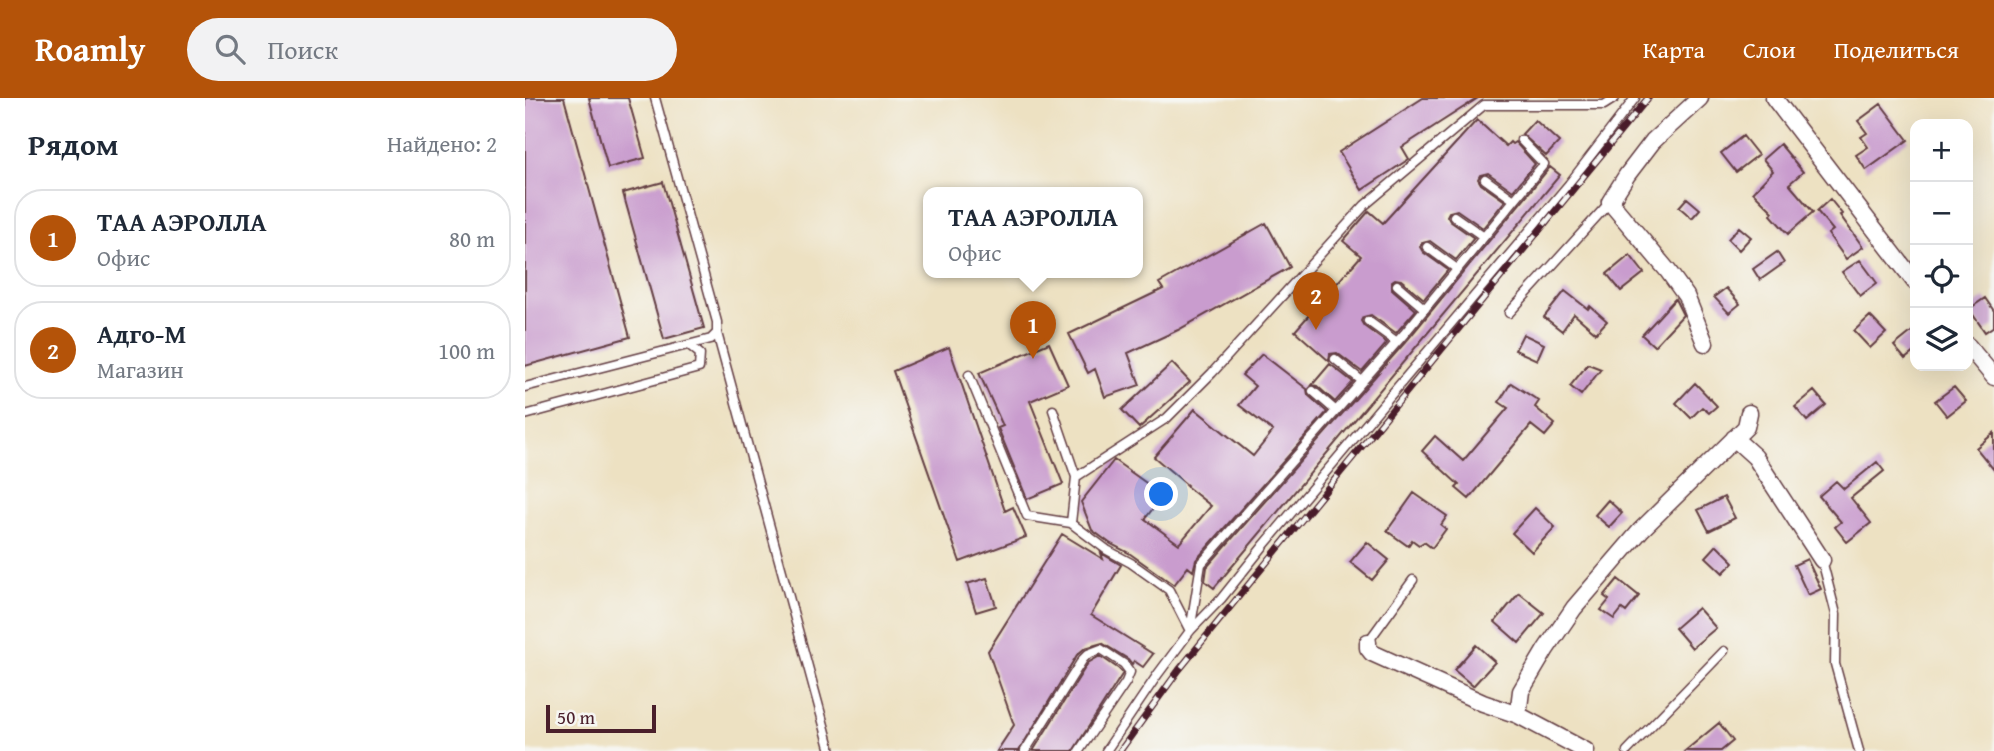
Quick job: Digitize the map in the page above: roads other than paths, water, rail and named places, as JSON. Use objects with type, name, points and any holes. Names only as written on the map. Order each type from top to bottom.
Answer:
[{"type":"street","points":[[1700,98],[1653,141],[1610,202],[1686,296],[1705,343]]},
{"type":"street","points":[[1774,98],[1910,275]]},
{"type":"street","points":[[1973,352],[1994,377]]},
{"type":"street","points":[[1518,715],[1521,691],[1574,608],[1641,530],[1746,427],[1749,414]]},
{"type":"street","points":[[1734,438],[1755,457],[1822,560]]},
{"type":"street","points":[[1368,642],[1372,653],[1483,703],[1518,715],[1586,751]]},
{"type":"lane","points":[[655,98],[831,751]]},
{"type":"lane","points":[[1076,477],[1167,418],[1212,373],[1365,205],[1484,105],[1604,105],[1615,98]]},
{"type":"lane","points":[[1106,751],[1190,631],[1221,599],[1560,195],[1635,98]]},
{"type":"lane","points":[[1190,631],[1201,564],[1397,342],[1544,164],[1521,140]]},
{"type":"lane","points":[[1485,179],[1514,200]]},
{"type":"lane","points":[[1509,313],[1610,202]]},
{"type":"lane","points":[[1454,216],[1484,237]]},
{"type":"lane","points":[[1427,247],[1457,270]]},
{"type":"lane","points":[[1397,285],[1425,309]]},
{"type":"lane","points":[[1368,321],[1397,342]]},
{"type":"lane","points":[[525,387],[711,339],[717,333]]},
{"type":"lane","points":[[525,415],[699,368],[700,354],[689,345]]},
{"type":"lane","points":[[1335,359],[1362,382]]},
{"type":"lane","points":[[969,374],[1027,516],[1072,523],[1107,550],[1131,563],[1169,590],[1190,631]]},
{"type":"lane","points":[[1313,391],[1336,411]]},
{"type":"lane","points":[[1053,410],[1076,477],[1072,523]]},
{"type":"lane","points":[[1822,560],[1836,614],[1835,664],[1859,751]]},
{"type":"lane","points":[[1368,642],[1413,580]]},
{"type":"lane","points":[[1025,751],[1083,659],[1101,649],[1124,664],[1130,672],[1079,751]]},
{"type":"lane","points":[[1627,751],[1724,651]]},
{"type":"railway","points":[[1120,751],[1179,670],[1648,98]]},
{"type":"place","name":"Адго-М","points":[[1316,330]]},
{"type":"place","name":"ТАА АЭРОЛЛА","points":[[1033,359]]}]
